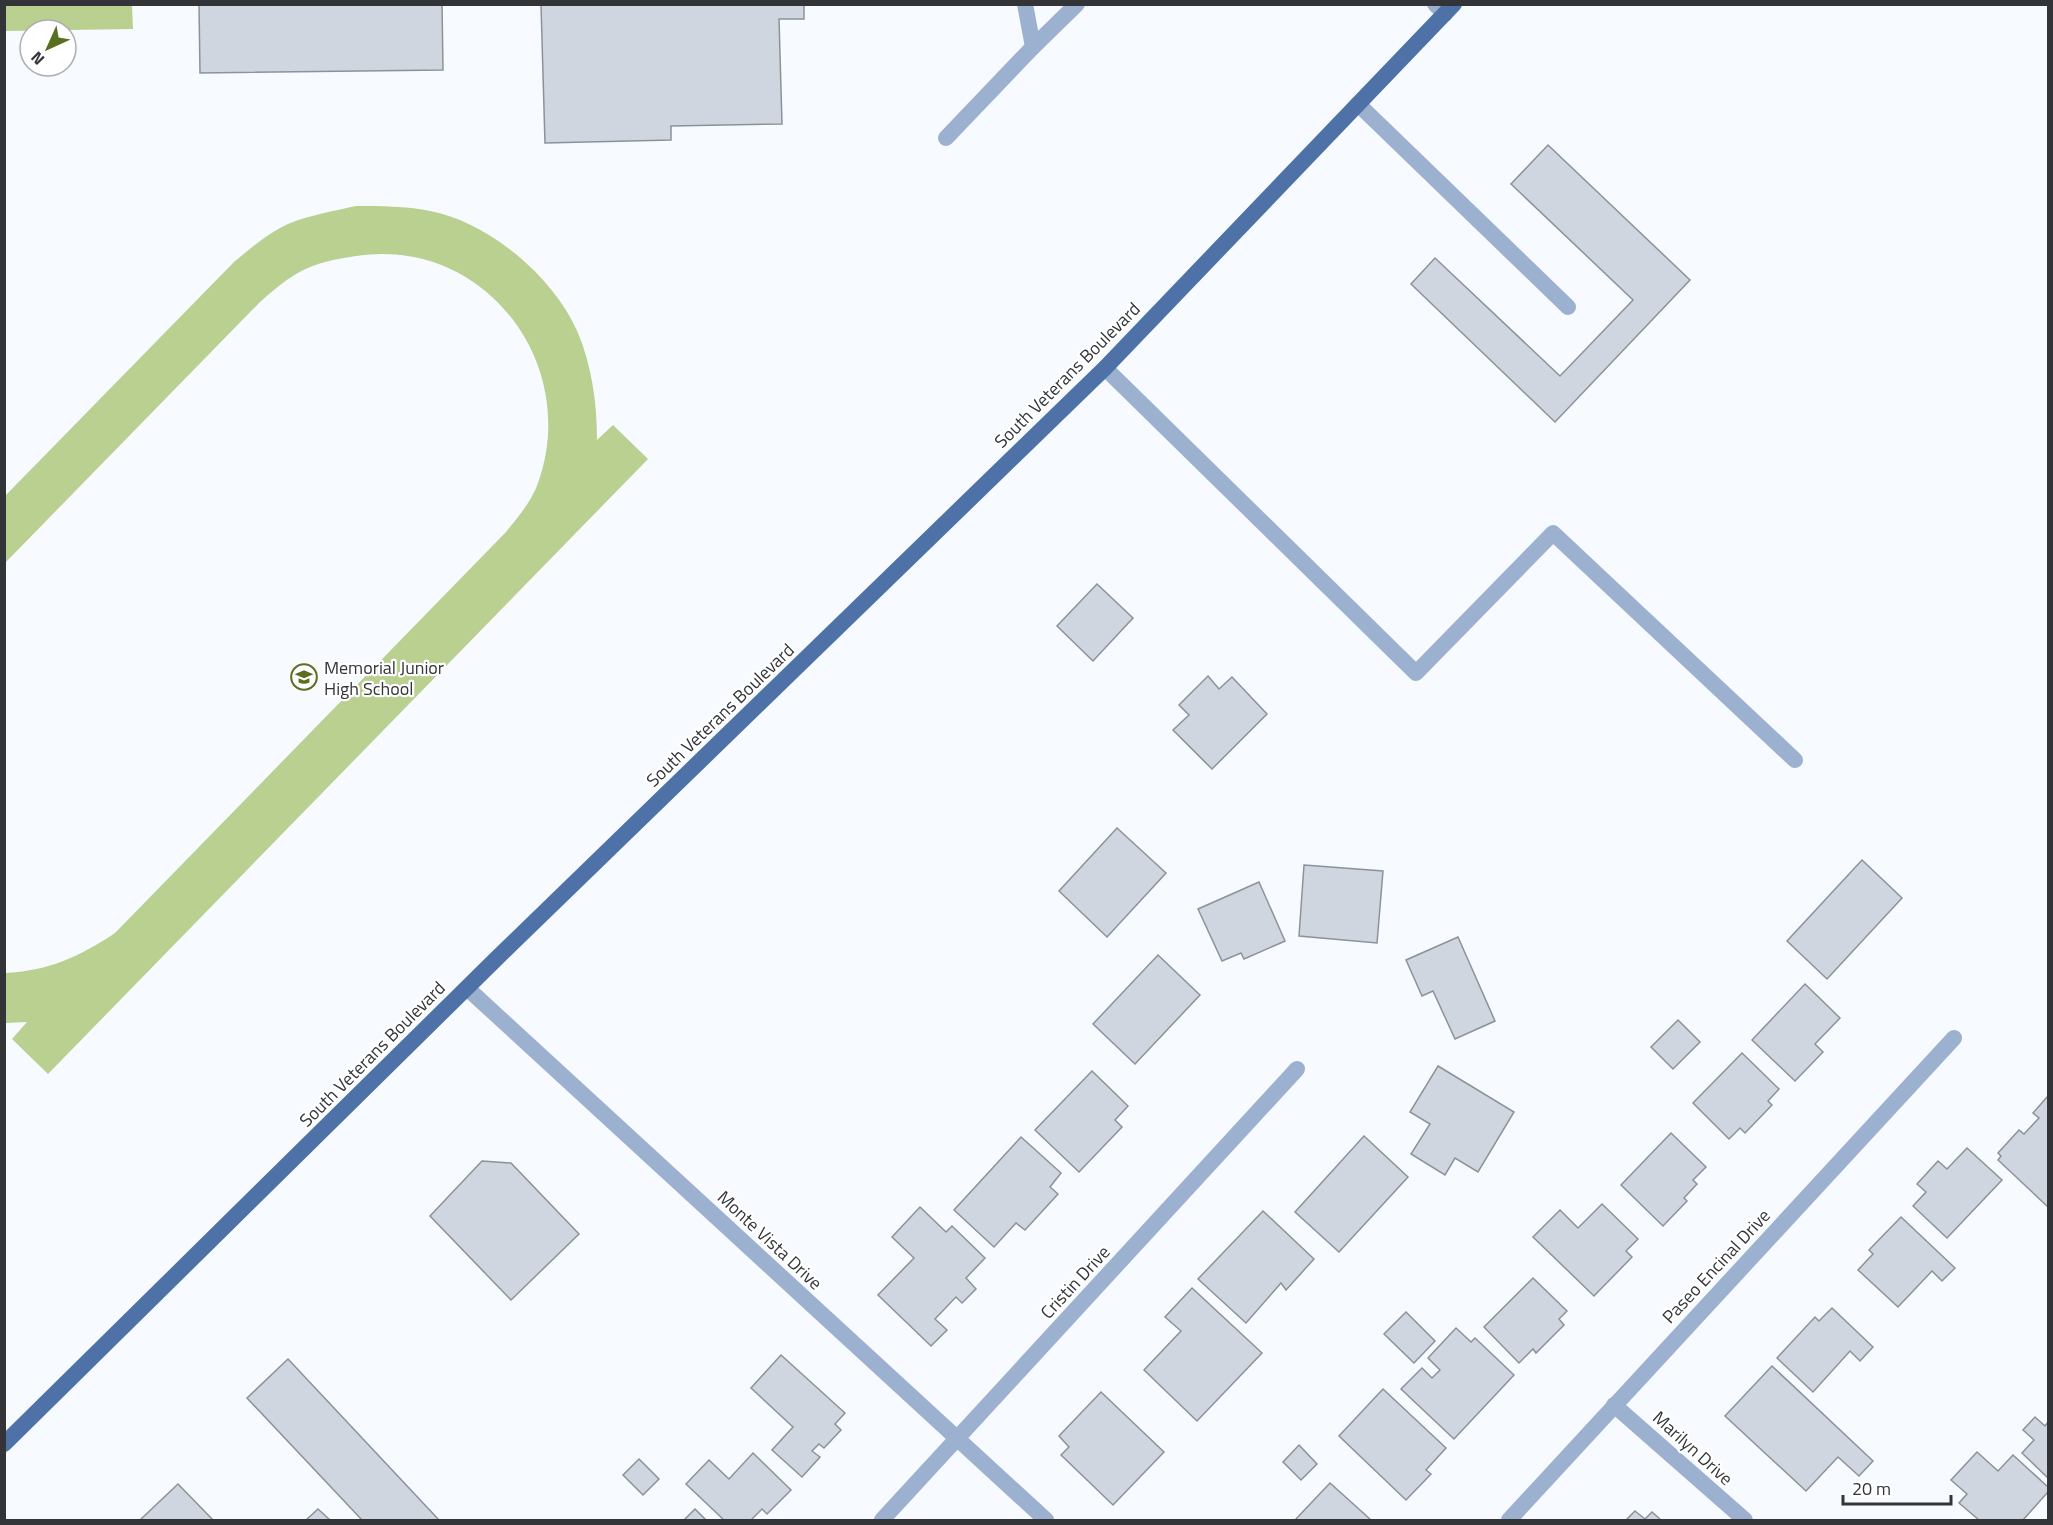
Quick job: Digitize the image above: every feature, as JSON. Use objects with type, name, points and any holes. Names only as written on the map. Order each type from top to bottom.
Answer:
[{"type":"main road","name":"South Veterans Boulevard","points":[[4,1444],[467,988],[1105,368],[1358,104],[1445,8]]},
{"type":"street","points":[[1025,4],[1033,47]]},
{"type":"street","points":[[946,138],[1077,4]]},
{"type":"street","points":[[1358,104],[1568,307]]},
{"type":"street","points":[[1105,368],[1416,673],[1553,533],[1795,760]]},
{"type":"street","name":"Monte Vista Drive","points":[[467,988],[1046,1521]]},
{"type":"street","name":"Paseo Encinal Drive","points":[[1509,1521],[1954,1038]]},
{"type":"street","name":"Cristin Drive","points":[[882,1521],[1297,1069]]},
{"type":"street","name":"Marilyn Drive","points":[[1614,1405],[1745,1521]]},
{"type":"green space","points":[[4,5],[132,5],[133,29],[78,30],[78,18],[18,18],[18,31],[5,31]]},
{"type":"green space","points":[[356,206],[411,208],[452,217],[475,227],[517,255],[553,292],[578,333],[593,385],[597,440],[613,425],[648,459],[48,1074],[12,1039],[27,1022],[5,1023],[5,973],[21,972],[63,961],[115,933],[506,532],[520,515],[538,483],[548,438],[546,394],[533,353],[511,317],[481,287],[444,266],[402,255],[356,256],[325,262],[303,270],[264,298],[5,563],[5,496],[234,262],[267,236],[288,224]]},
{"type":"building","points":[[199,4],[442,4],[443,70],[200,73]]},
{"type":"building","points":[[804,4],[804,19],[779,19],[782,124],[671,126],[671,140],[545,143],[541,5]]},
{"type":"building","points":[[1548,145],[1690,280],[1555,422],[1411,284],[1435,258],[1560,376],[1633,300],[1511,184]]},
{"type":"building","points":[[1097,584],[1133,618],[1093,661],[1057,626]]},
{"type":"building","points":[[1208,676],[1219,689],[1232,677],[1267,714],[1212,769],[1173,730],[1189,715],[1179,705]]},
{"type":"building","points":[[1117,828],[1166,873],[1107,937],[1059,891]]},
{"type":"building","points":[[1862,860],[1902,898],[1827,979],[1787,941]]},
{"type":"building","points":[[1304,865],[1383,871],[1377,943],[1299,936]]},
{"type":"building","points":[[1259,882],[1285,941],[1244,959],[1241,953],[1222,961],[1198,909]]},
{"type":"building","points":[[1458,937],[1495,1021],[1455,1039],[1433,991],[1422,996],[1406,960]]},
{"type":"building","points":[[1158,955],[1200,995],[1135,1064],[1093,1024]]},
{"type":"building","points":[[1805,984],[1840,1018],[1815,1044],[1823,1052],[1795,1081],[1752,1040]]},
{"type":"building","points":[[1678,1020],[1700,1042],[1673,1069],[1651,1047]]},
{"type":"building","points":[[1742,1053],[1779,1089],[1768,1101],[1772,1105],[1745,1133],[1740,1128],[1729,1139],[1693,1103]]},
{"type":"building","points":[[1438,1066],[1514,1112],[1478,1172],[1455,1158],[1445,1175],[1411,1154],[1430,1124],[1410,1112]]},
{"type":"building","points":[[1092,1071],[1128,1106],[1115,1120],[1122,1127],[1079,1172],[1035,1130]]},
{"type":"building","points":[[2048,1096],[2048,1207],[1998,1160],[2001,1156],[1998,1153],[2019,1130],[2024,1134],[2039,1118],[2033,1113]]},
{"type":"building","points":[[1671,1133],[1706,1167],[1693,1180],[1697,1184],[1684,1198],[1687,1201],[1663,1226],[1621,1185]]},
{"type":"building","points":[[1364,1136],[1408,1177],[1339,1252],[1295,1212]]},
{"type":"building","points":[[1021,1137],[1061,1173],[1050,1187],[1058,1194],[1025,1230],[1016,1223],[994,1247],[954,1210]]},
{"type":"building","points":[[1967,1148],[2002,1180],[1947,1238],[1913,1206],[1926,1192],[1917,1184],[1938,1161],[1947,1169]]},
{"type":"building","points":[[482,1161],[511,1163],[579,1234],[511,1300],[430,1216]]},
{"type":"building","points":[[1602,1204],[1638,1239],[1626,1251],[1632,1257],[1594,1296],[1533,1237],[1560,1210],[1578,1228]]},
{"type":"building","points":[[920,1207],[946,1232],[952,1226],[985,1258],[966,1278],[976,1289],[962,1303],[956,1297],[935,1319],[947,1330],[931,1346],[878,1295],[914,1258],[892,1237]]},
{"type":"building","points":[[1263,1211],[1314,1259],[1286,1290],[1281,1283],[1246,1323],[1198,1279]]},
{"type":"building","points":[[1901,1217],[1955,1268],[1942,1281],[1932,1271],[1898,1307],[1858,1270],[1873,1254],[1869,1250]]},
{"type":"building","points":[[1533,1278],[1567,1311],[1559,1319],[1564,1325],[1536,1353],[1533,1349],[1519,1363],[1484,1327]]},
{"type":"building","points":[[1192,1288],[1262,1353],[1197,1421],[1144,1370],[1181,1331],[1165,1317]]},
{"type":"building","points":[[1832,1308],[1873,1347],[1860,1361],[1850,1351],[1813,1392],[1777,1358],[1815,1317],[1819,1321]]},
{"type":"building","points":[[1406,1312],[1435,1341],[1414,1363],[1384,1334]]},
{"type":"building","points":[[1456,1328],[1471,1342],[1475,1338],[1514,1375],[1454,1439],[1401,1389],[1422,1368],[1432,1378],[1440,1370],[1428,1358]]},
{"type":"building","points":[[781,1355],[845,1413],[835,1424],[841,1430],[824,1448],[819,1444],[812,1451],[820,1457],[802,1477],[772,1450],[793,1427],[751,1388]]},
{"type":"building","points":[[288,1359],[439,1520],[362,1520],[247,1398]]},
{"type":"building","points":[[1772,1366],[1873,1461],[1859,1476],[1838,1457],[1806,1491],[1725,1416]]},
{"type":"building","points":[[1383,1389],[1446,1448],[1426,1470],[1431,1474],[1406,1500],[1339,1436]]},
{"type":"building","points":[[1101,1392],[1164,1452],[1113,1505],[1061,1455],[1069,1447],[1059,1436]]},
{"type":"building","points":[[2035,1417],[2045,1426],[2048,1422],[2048,1478],[2022,1453],[2034,1440],[2023,1430]]},
{"type":"building","points":[[1299,1445],[1317,1464],[1301,1480],[1283,1462]]},
{"type":"building","points":[[1977,1452],[1998,1471],[2013,1455],[2048,1487],[2048,1492],[2023,1520],[1979,1520],[1959,1503],[1967,1494],[1951,1480]]},
{"type":"building","points":[[753,1453],[791,1490],[767,1514],[762,1509],[751,1520],[724,1520],[686,1484],[709,1460],[729,1479]]},
{"type":"building","points":[[639,1459],[659,1479],[643,1495],[623,1475]]},
{"type":"building","points":[[1330,1483],[1371,1520],[1295,1520]]},
{"type":"building","points":[[178,1484],[213,1520],[140,1520]]},
{"type":"building","points":[[318,1509],[330,1520],[306,1520]]},
{"type":"building","points":[[695,1509],[706,1520],[684,1520]]},
{"type":"building","points":[[1635,1511],[1645,1519],[1652,1512],[1661,1520],[1626,1520]]},
{"type":"place","name":"Memorial Junior High School","points":[[304,677]]}]
